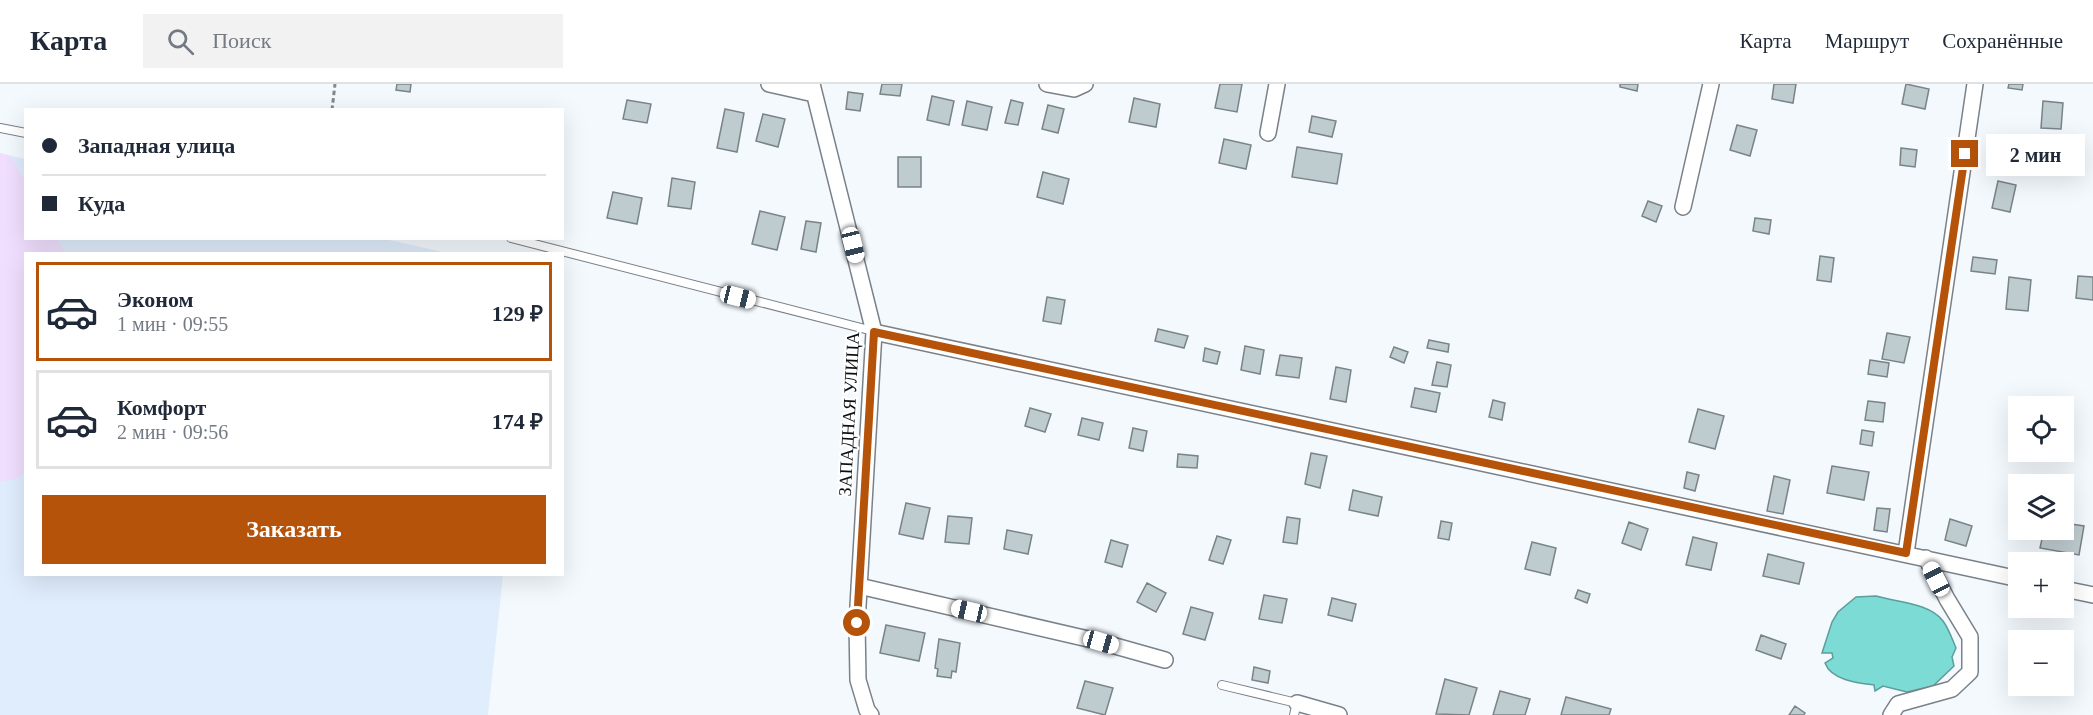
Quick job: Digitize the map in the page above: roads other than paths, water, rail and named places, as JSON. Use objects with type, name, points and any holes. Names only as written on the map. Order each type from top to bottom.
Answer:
[{"type":"street","points":[[769,84],[813,89]]},
{"type":"street","points":[[1047,84],[1074,89],[1085,84]]},
{"type":"street","points":[[1268,133],[1277,84]]},
{"type":"street","points":[[1683,207],[1711,84]]},
{"type":"street","points":[[1906,553],[1975,84]]},
{"type":"street","name":"ЗАПАДНАЯ УЛИЦА","points":[[813,89],[874,332],[857,623],[858,680],[871,715]]},
{"type":"street","points":[[874,332],[2008,577]]},
{"type":"street","points":[[1891,715],[1898,704],[1952,689],[1970,672],[1970,637],[1947,600],[1926,558]]},
{"type":"street","points":[[859,586],[1101,642],[1165,660]]},
{"type":"street","points":[[2074,591],[2093,595]]},
{"type":"street","points":[[1295,709],[1339,715]]},
{"type":"lane","points":[[0,128],[24,133]]},
{"type":"lane","points":[[519,240],[874,332]]},
{"type":"lane","points":[[1221,686],[1295,709]]},
{"type":"water","points":[[1876,596],[1930,610],[1945,624],[1956,648],[1952,657],[1954,666],[1933,686],[1907,692],[1883,686],[1875,691],[1874,685],[1846,680],[1828,669],[1825,663],[1833,658],[1832,653],[1822,653],[1832,622],[1838,612],[1856,597]]}]
